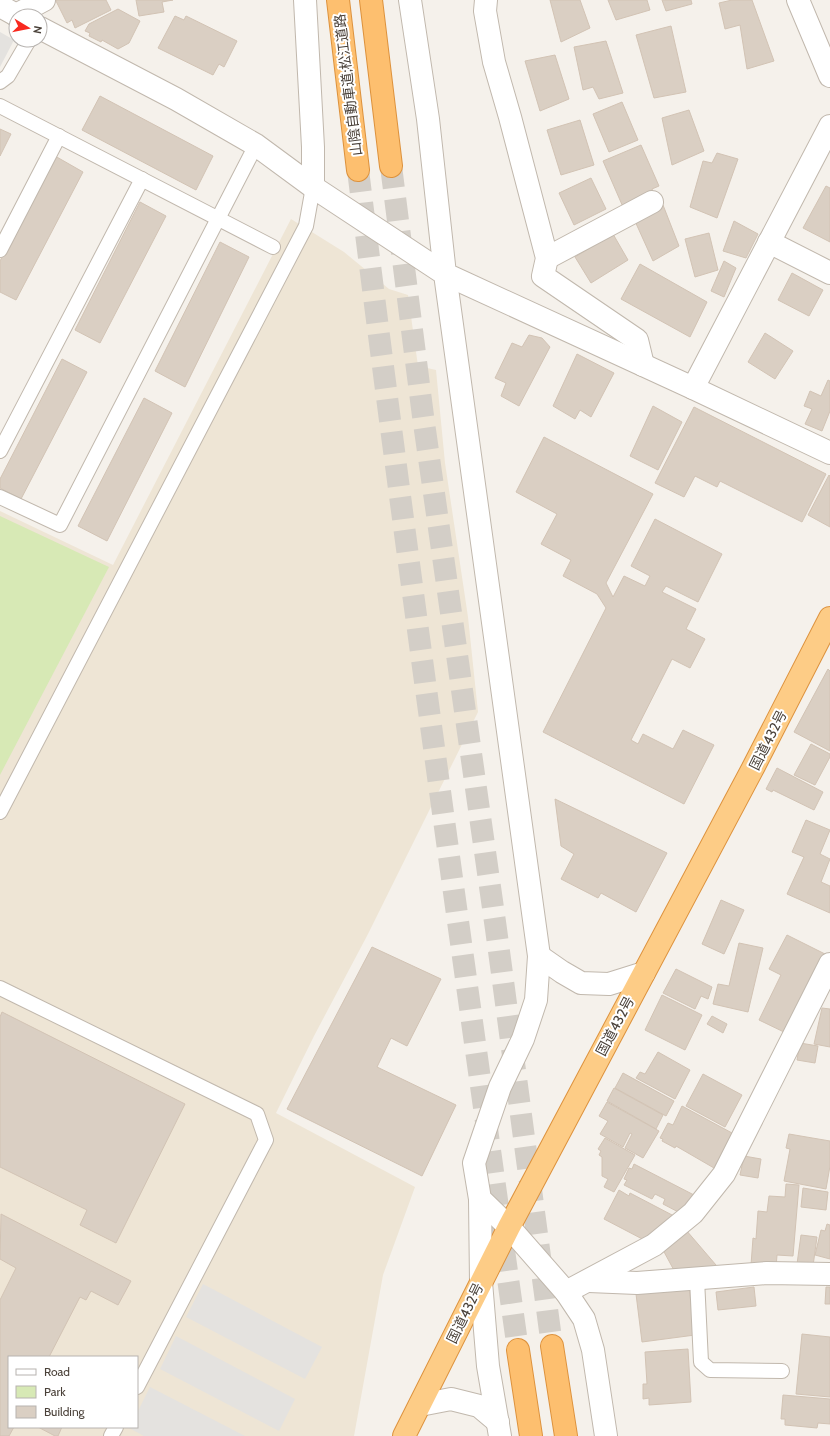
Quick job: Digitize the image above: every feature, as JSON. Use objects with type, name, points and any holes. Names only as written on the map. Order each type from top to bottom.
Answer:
[{"type":"highway","name":"山陰自動車道;松江道路","points":[[338,0],[358,170]]},
{"type":"highway","points":[[371,0],[391,166]]},
{"type":"highway","name":"国道432号","points":[[404,1436],[509,1227],[754,766],[830,618]]},
{"type":"highway","points":[[552,1346],[566,1436]]},
{"type":"highway","points":[[518,1350],[531,1436]]},
{"type":"street","points":[[22,8],[44,0]]},
{"type":"street","points":[[305,0],[313,187]]},
{"type":"street","points":[[410,0],[428,119],[445,274],[539,956],[536,1000],[523,1039],[500,1088],[474,1162],[480,1199],[481,1282],[488,1366],[499,1429]]},
{"type":"street","points":[[486,0],[485,11],[494,62],[510,116],[547,258],[543,276],[637,340],[643,365]]},
{"type":"street","points":[[798,0],[830,76]]},
{"type":"street","points":[[48,32],[176,99],[256,145],[313,187],[445,274],[830,453]]},
{"type":"street","points":[[693,388],[830,126]]},
{"type":"street","points":[[547,258],[652,202]]},
{"type":"street","points":[[769,242],[830,273]]},
{"type":"street","points":[[539,956],[562,972],[582,983],[609,984],[644,973]]},
{"type":"street","points":[[566,1292],[654,1245],[692,1213],[724,1174],[830,964]]},
{"type":"street","points":[[480,1199],[509,1227],[566,1292],[584,1319],[593,1350],[606,1436]]},
{"type":"street","points":[[588,1281],[637,1283],[768,1273],[830,1274]]},
{"type":"street","points":[[420,1404],[451,1399],[479,1406],[499,1429]]},
{"type":"lane","points":[[0,82],[8,76],[24,48]]},
{"type":"lane","points":[[0,106],[273,247]]},
{"type":"lane","points":[[0,250],[59,136]]},
{"type":"lane","points":[[0,497],[60,525],[256,145]]},
{"type":"lane","points":[[0,451],[142,179]]},
{"type":"lane","points":[[0,812],[306,226],[313,187]]},
{"type":"lane","points":[[0,988],[257,1114],[266,1140],[138,1385]]},
{"type":"lane","points":[[697,1279],[701,1362],[710,1370],[782,1371]]},
{"type":"shaded area","points":[[0,32],[8,37],[8,48],[10,48],[0,67]]},
{"type":"shaded area","points":[[291,219],[344,252],[389,289],[408,295],[418,366],[436,370],[445,463],[468,617],[478,712],[368,934],[314,1036],[276,1113],[415,1187],[383,1275],[354,1436],[0,1436],[0,511],[113,565]]},
{"type":"shaded area","points":[[203,1284],[322,1347],[305,1379],[186,1317]]},
{"type":"shaded area","points":[[176,1336],[295,1399],[279,1431],[160,1369]]},
{"type":"shaded area","points":[[150,1387],[245,1436],[144,1436],[129,1428],[138,1428],[138,1411]]},
{"type":"green space","points":[[0,516],[109,567],[0,775]]},
{"type":"building","points":[[106,0],[111,10],[75,28],[72,20],[67,23],[56,1]]},
{"type":"building","points":[[136,0],[173,0],[162,2],[164,12],[139,16]]},
{"type":"building","points":[[550,0],[580,0],[590,28],[561,42]]},
{"type":"building","points":[[608,0],[647,0],[650,10],[616,20]]},
{"type":"building","points":[[662,0],[691,0],[692,4],[666,11]]},
{"type":"building","points":[[732,0],[752,0],[774,61],[747,69],[740,25],[725,29],[719,3]]},
{"type":"building","points":[[118,9],[140,21],[129,43],[118,49],[102,40],[101,42],[89,36],[90,33],[85,31],[89,24]]},
{"type":"building","points":[[175,16],[184,20],[186,16],[237,41],[224,67],[219,64],[213,75],[158,48]]},
{"type":"building","points":[[671,26],[686,92],[654,98],[636,35]]},
{"type":"building","points":[[606,41],[623,93],[599,99],[593,87],[583,90],[574,47]]},
{"type":"building","points":[[555,55],[569,99],[540,111],[525,61]]},
{"type":"building","points":[[100,96],[213,156],[196,190],[82,130]]},
{"type":"building","points":[[622,102],[638,140],[609,152],[593,114]]},
{"type":"building","points":[[689,110],[704,151],[672,165],[662,118]]},
{"type":"building","points":[[580,120],[594,165],[561,175],[547,130]]},
{"type":"building","points":[[0,129],[11,134],[0,156]]},
{"type":"building","points":[[641,145],[659,186],[652,189],[654,194],[623,207],[603,161]]},
{"type":"building","points":[[717,153],[738,159],[717,218],[690,207],[703,161],[712,163]]},
{"type":"building","points":[[55,156],[83,172],[16,300],[0,292],[0,261]]},
{"type":"building","points":[[591,178],[606,209],[574,225],[559,193]]},
{"type":"building","points":[[826,186],[830,188],[830,242],[803,228]]},
{"type":"building","points":[[140,202],[166,216],[100,343],[75,330]]},
{"type":"building","points":[[663,205],[679,246],[653,261],[634,219]]},
{"type":"building","points":[[734,221],[758,234],[746,258],[723,251]]},
{"type":"building","points":[[709,233],[718,270],[695,277],[685,239]]},
{"type":"building","points":[[613,234],[628,260],[591,283],[575,257]]},
{"type":"building","points":[[220,242],[249,257],[185,387],[155,371]]},
{"type":"building","points":[[724,261],[736,268],[724,297],[711,291]]},
{"type":"building","points":[[640,264],[707,302],[690,337],[621,299]]},
{"type":"building","points":[[792,273],[823,290],[809,316],[778,300]]},
{"type":"building","points":[[765,333],[793,351],[775,379],[748,362]]},
{"type":"building","points":[[529,335],[542,338],[550,347],[519,406],[501,396],[506,383],[495,378],[512,343],[522,347]]},
{"type":"building","points":[[577,354],[614,373],[591,417],[580,410],[575,419],[553,406]]},
{"type":"building","points":[[62,359],[87,372],[21,499],[0,488],[0,479]]},
{"type":"building","points":[[828,380],[830,381],[830,411],[822,431],[805,424],[812,409],[804,406],[810,391],[821,396]]},
{"type":"building","points":[[144,398],[172,413],[107,541],[78,526]]},
{"type":"building","points":[[653,406],[682,422],[658,470],[630,456]]},
{"type":"building","points":[[694,407],[826,474],[802,522],[720,481],[717,487],[695,476],[684,497],[655,483]]},
{"type":"building","points":[[544,437],[653,494],[606,583],[613,597],[624,576],[645,586],[650,576],[631,566],[655,519],[722,554],[698,602],[666,586],[662,592],[696,609],[686,629],[705,639],[690,668],[672,659],[631,740],[638,744],[643,734],[673,749],[683,730],[714,745],[684,804],[543,732],[606,608],[597,594],[563,576],[571,560],[541,544],[557,514],[516,492]]},
{"type":"building","points":[[829,475],[830,476],[830,527],[808,515]]},
{"type":"building","points":[[828,669],[830,671],[830,751],[794,732]]},
{"type":"building","points":[[811,744],[830,754],[830,757],[815,785],[794,775]]},
{"type":"building","points":[[777,768],[823,792],[814,810],[773,790],[772,792],[766,789]]},
{"type":"building","points":[[555,799],[667,853],[636,912],[601,893],[598,898],[561,879],[574,854],[561,846]]},
{"type":"building","points":[[806,820],[830,830],[820,854],[830,859],[821,882],[830,886],[830,913],[787,894],[804,857],[792,852]]},
{"type":"building","points":[[721,900],[744,910],[724,954],[702,944]]},
{"type":"building","points":[[787,935],[825,954],[786,1033],[759,1020],[781,975],[769,969]]},
{"type":"building","points":[[739,943],[763,948],[748,1012],[713,1004],[718,984],[729,986]]},
{"type":"building","points":[[372,947],[441,979],[407,1046],[391,1038],[377,1067],[456,1105],[422,1176],[287,1109]]},
{"type":"building","points":[[676,969],[712,987],[708,999],[701,996],[695,1009],[663,993]]},
{"type":"building","points":[[662,995],[702,1015],[685,1050],[645,1030]]},
{"type":"building","points":[[822,1008],[830,1009],[830,1047],[814,1044]]},
{"type":"building","points":[[2,1012],[185,1104],[116,1243],[80,1225],[87,1210],[0,1167],[0,1017]]},
{"type":"building","points":[[712,1016],[727,1024],[723,1033],[707,1024]]},
{"type":"building","points":[[800,1043],[818,1046],[815,1063],[797,1060]]},
{"type":"building","points":[[658,1052],[690,1070],[675,1099],[636,1078],[640,1072],[645,1074]]},
{"type":"building","points":[[623,1073],[674,1101],[666,1116],[615,1088]]},
{"type":"building","points":[[703,1074],[742,1095],[725,1127],[686,1106]]},
{"type":"building","points":[[614,1088],[663,1115],[656,1129],[607,1101]]},
{"type":"building","points":[[607,1102],[659,1131],[643,1158],[625,1148],[632,1134],[630,1133],[623,1147],[600,1134],[608,1121],[599,1116]]},
{"type":"building","points":[[682,1106],[732,1133],[714,1168],[676,1146],[675,1148],[662,1141],[663,1139],[660,1138],[668,1123],[673,1125]]},
{"type":"building","points":[[789,1134],[830,1141],[830,1166],[826,1189],[784,1181],[790,1149],[786,1148]]},
{"type":"building","points":[[605,1138],[635,1155],[614,1192],[604,1187],[608,1179],[602,1176],[602,1157],[599,1155],[601,1151],[598,1149]]},
{"type":"building","points":[[744,1156],[761,1159],[758,1178],[740,1175]]},
{"type":"building","points":[[634,1164],[694,1195],[684,1215],[663,1204],[665,1199],[655,1194],[652,1199],[624,1185],[627,1180],[624,1179],[629,1168],[632,1169]]},
{"type":"building","points":[[786,1184],[799,1185],[793,1256],[777,1255],[776,1268],[751,1265],[753,1238],[756,1239],[758,1211],[767,1212],[769,1196],[785,1197]]},
{"type":"building","points":[[803,1188],[828,1192],[826,1210],[801,1207]]},
{"type":"building","points":[[619,1190],[629,1196],[630,1193],[674,1216],[648,1242],[604,1219]]},
{"type":"building","points":[[1,1214],[131,1281],[118,1305],[91,1291],[86,1300],[80,1297],[50,1356],[8,1356],[8,1428],[13,1428],[9,1436],[0,1436],[0,1300],[16,1268],[0,1259]]},
{"type":"building","points":[[827,1224],[830,1225],[830,1259],[815,1255],[821,1230],[825,1231]]},
{"type":"building","points":[[686,1230],[716,1265],[709,1271],[676,1274],[663,1250]]},
{"type":"building","points":[[801,1235],[817,1237],[813,1266],[797,1264]]},
{"type":"building","points":[[689,1287],[695,1335],[642,1342],[636,1294]]},
{"type":"building","points":[[754,1287],[756,1306],[718,1310],[716,1292]]},
{"type":"building","points":[[826,1287],[830,1287],[830,1304],[825,1304]]},
{"type":"building","points":[[802,1334],[830,1337],[830,1397],[796,1394]]},
{"type":"building","points":[[688,1349],[691,1402],[649,1405],[649,1398],[643,1399],[643,1384],[647,1384],[645,1352]]},
{"type":"building","points":[[783,1395],[830,1399],[830,1424],[818,1423],[817,1428],[785,1425],[785,1419],[781,1419]]},
{"type":"building","points":[[40,1428],[62,1428],[58,1436],[55,1436]]},
{"type":"tunnel","points":[[391,166],[423,416],[496,929],[552,1346]]},
{"type":"tunnel","points":[[358,170],[416,613],[518,1350]]}]
